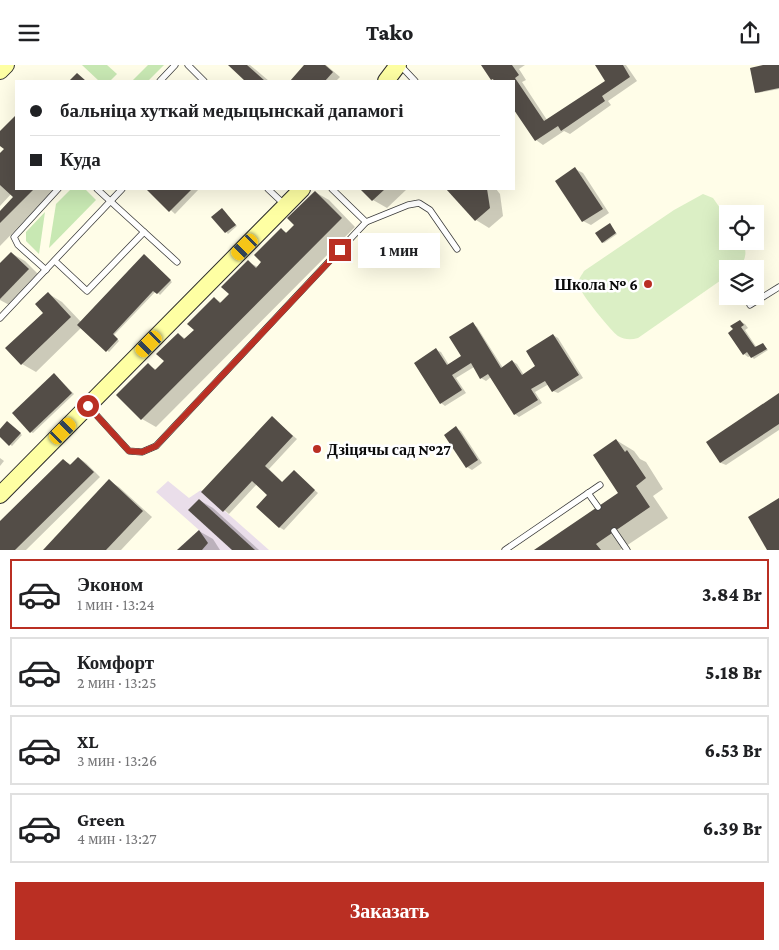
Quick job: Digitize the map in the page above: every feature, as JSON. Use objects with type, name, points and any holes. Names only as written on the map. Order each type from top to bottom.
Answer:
[{"type":"main road","points":[[0,71],[6,65]]},
{"type":"main road","points":[[387,80],[399,65]]},
{"type":"main road","points":[[0,495],[301,190]]},
{"type":"lane","points":[[161,80],[175,65]]},
{"type":"lane","points":[[188,65],[203,80]]},
{"type":"lane","points":[[399,65],[414,80]]},
{"type":"lane","points":[[46,270],[18,245],[14,237],[57,190]]},
{"type":"lane","points":[[98,190],[177,262]]},
{"type":"lane","points":[[0,318],[121,190]]},
{"type":"lane","points":[[269,190],[286,206]]},
{"type":"lane","points":[[333,190],[366,222]]},
{"type":"lane","points":[[88,406],[129,451],[142,452],[156,446],[366,222],[408,205],[419,203],[430,210],[458,249]]},
{"type":"lane","points":[[54,261],[87,291],[144,232]]},
{"type":"lane","points":[[764,296],[779,287]]},
{"type":"lane","points":[[505,550],[600,485]]},
{"type":"lane","points":[[588,493],[598,507]]},
{"type":"lane","points":[[614,531],[627,550]]},
{"type":"shaded area","points":[[168,481],[189,498],[201,490],[269,550],[177,550],[199,530],[156,492]]},
{"type":"green space","points":[[82,65],[107,65],[117,74],[111,80],[98,80]]},
{"type":"green space","points":[[148,65],[164,65],[149,80],[133,80]]},
{"type":"green space","points":[[70,190],[86,190],[96,200],[49,248],[56,204]]},
{"type":"green space","points":[[703,194],[713,198],[719,207],[719,250],[745,250],[743,260],[719,260],[719,282],[638,338],[628,339],[618,336],[585,296],[581,290],[579,280],[584,271],[674,210]]},
{"type":"green space","points":[[45,212],[39,254],[26,241],[26,232]]},
{"type":"building","points":[[228,65],[247,65],[264,80],[244,80]]},
{"type":"building","points":[[304,65],[325,65],[333,72],[326,80],[291,80]]},
{"type":"building","points":[[481,65],[512,65],[519,75],[515,78],[544,121],[605,81],[595,65],[623,65],[630,77],[602,96],[605,101],[561,131],[558,126],[535,141],[515,111],[515,80],[491,80]]},
{"type":"building","points":[[763,65],[779,65],[779,88],[755,93],[750,68]]},
{"type":"building","points":[[77,73],[85,80],[70,80]]},
{"type":"building","points":[[15,116],[15,190],[33,190],[0,223],[0,211],[13,197],[0,185],[0,153],[4,149],[0,146],[0,131]]},
{"type":"building","points":[[575,167],[603,209],[582,222],[555,181]]},
{"type":"building","points":[[147,190],[191,190],[169,212]]},
{"type":"building","points":[[361,190],[384,190],[372,201]]},
{"type":"building","points":[[447,190],[487,190],[490,208],[475,221]]},
{"type":"building","points":[[315,191],[342,218],[141,420],[116,395],[148,363],[155,370],[164,361],[156,354],[178,333],[184,339],[194,330],[187,324],[214,297],[220,303],[229,294],[221,287],[248,260],[256,268],[261,262],[254,255],[281,228],[286,233],[294,225],[287,218]]},
{"type":"building","points":[[222,208],[236,225],[225,233],[211,217]]},
{"type":"building","points":[[610,223],[616,233],[602,243],[595,233]]},
{"type":"building","points":[[11,252],[29,269],[0,299],[0,263]]},
{"type":"building","points":[[144,254],[171,280],[157,294],[153,291],[113,334],[118,339],[106,352],[77,325]]},
{"type":"building","points":[[48,292],[71,317],[21,365],[5,348],[43,313],[35,304]]},
{"type":"building","points":[[740,320],[744,325],[741,327],[755,347],[763,343],[767,349],[751,358],[747,352],[743,355],[728,333],[733,329],[730,326]]},
{"type":"building","points":[[473,322],[501,368],[512,360],[522,375],[535,366],[526,351],[553,334],[579,375],[552,392],[545,381],[531,389],[538,400],[514,415],[488,374],[480,379],[471,363],[452,375],[462,390],[440,404],[414,363],[436,348],[447,365],[461,356],[449,337]]},
{"type":"building","points":[[54,373],[72,393],[30,433],[12,413]]},
{"type":"building","points":[[779,393],[779,424],[720,463],[706,442]]},
{"type":"building","points":[[272,416],[293,436],[265,466],[282,482],[294,470],[315,490],[279,528],[256,507],[267,495],[252,481],[223,512],[201,492]]},
{"type":"building","points":[[7,421],[21,433],[9,446],[0,437],[0,429]]},
{"type":"building","points":[[456,426],[478,460],[466,468],[444,435]]},
{"type":"building","points":[[616,439],[625,452],[627,450],[646,478],[636,486],[650,507],[596,544],[601,550],[534,550],[618,493],[593,455]]},
{"type":"building","points":[[78,457],[94,472],[15,550],[0,550],[0,521],[63,459],[70,465]]},
{"type":"building","points":[[109,479],[143,511],[106,550],[43,550]]},
{"type":"building","points":[[779,498],[779,550],[767,550],[748,517]]},
{"type":"building","points":[[199,499],[255,550],[232,550],[188,510]]},
{"type":"building","points":[[199,530],[208,543],[202,550],[177,550]]},
{"type":"place","name":"Школа № 6","points":[[648,284]]},
{"type":"place","name":"Дзіцячы сад №27","points":[[317,449]]},
{"type":"route","points":[[88,406],[129,451],[142,452],[156,446],[340,250]]}]
